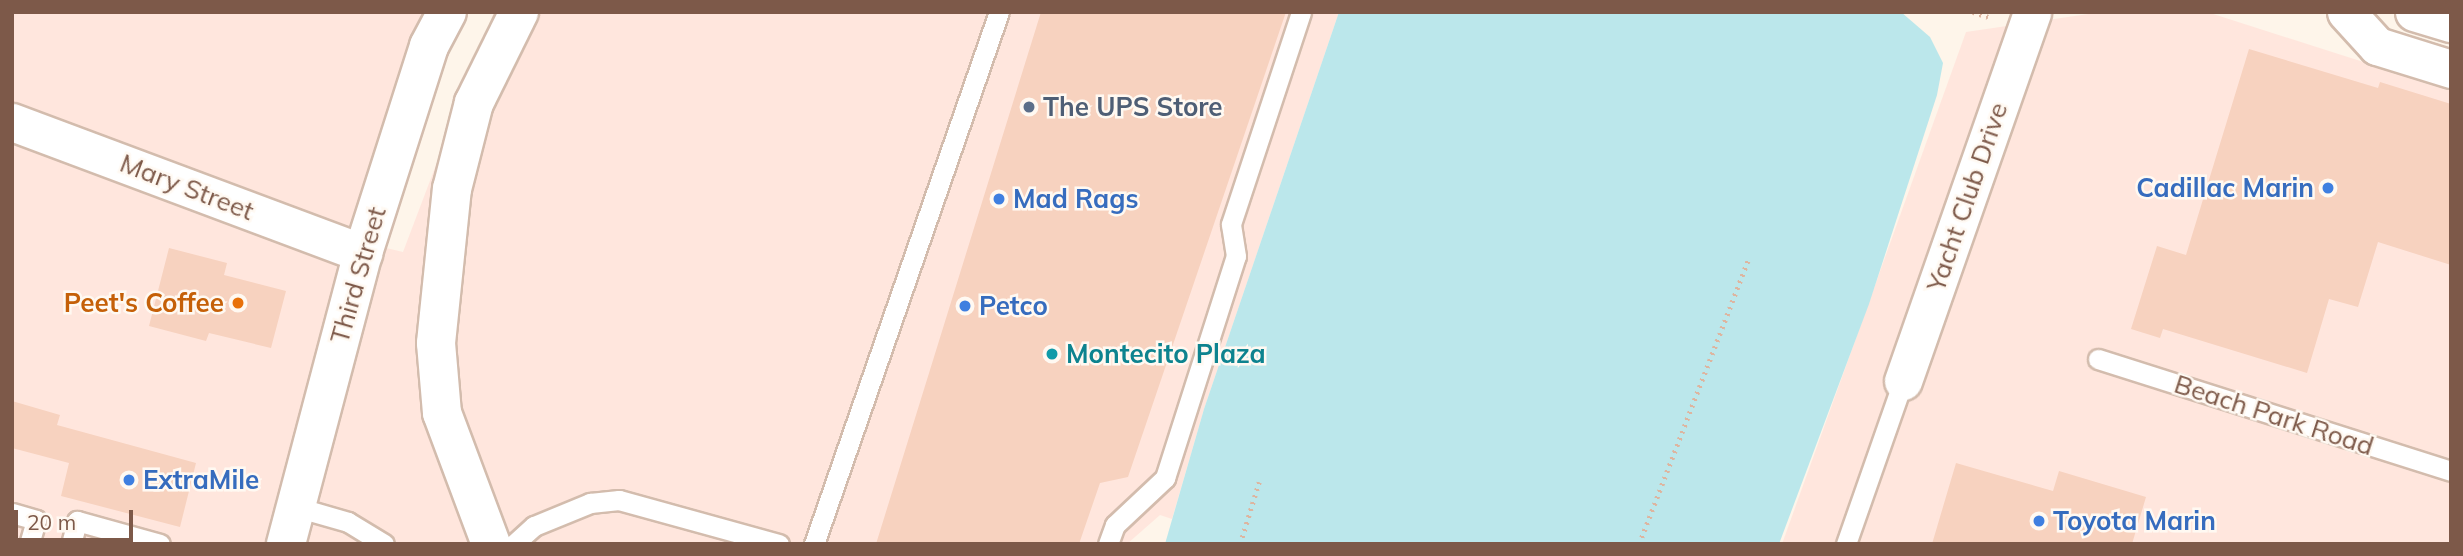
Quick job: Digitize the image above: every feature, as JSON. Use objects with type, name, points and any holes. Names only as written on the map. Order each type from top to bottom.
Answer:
[{"type":"main road","name":"Third Street","points":[[286,544],[363,253],[429,46],[447,12]]},
{"type":"main road","points":[[492,544],[442,413],[436,343],[452,189],[474,103],[519,12]]},
{"type":"street","name":"Yacht Club Drive","points":[[1903,381],[2032,12]]},
{"type":"street","points":[[2346,12],[2377,46],[2451,69]]},
{"type":"street","points":[[2414,12],[2451,23]]},
{"type":"street","name":"Mary Street","points":[[12,121],[363,253]]},
{"type":"lane","points":[[814,544],[999,12]]},
{"type":"lane","points":[[1108,544],[1115,525],[1165,478],[1236,256],[1231,225],[1301,12]]},
{"type":"lane","name":"Beach Park Road","points":[[2098,359],[2451,471]]},
{"type":"lane","points":[[1846,544],[1903,381]]},
{"type":"lane","points":[[514,544],[534,526],[590,503],[619,500],[779,544]]},
{"type":"lane","points":[[296,507],[348,522],[384,544]]},
{"type":"lane","points":[[12,513],[36,520],[29,544]]},
{"type":"lane","points":[[71,544],[78,521],[160,544]]},
{"type":"path","points":[[1639,544],[1749,257]]},
{"type":"path","points":[[1240,544],[1259,482]]},
{"type":"shaded area","name":"Montecito Plaza","points":[[12,12],[452,12],[344,238],[403,252],[494,12],[1339,12],[1204,409],[1172,519],[1160,515],[1127,544],[12,544]]},
{"type":"shaded area","points":[[2102,12],[2207,12],[2451,90],[2451,544],[1782,544],[1966,32]]},
{"type":"water","points":[[1339,12],[1901,12],[1930,37],[1943,63],[1937,95],[1869,304],[1779,544],[1165,544],[1204,409]]},
{"type":"building","name":"Montecito Plaza","points":[[1041,12],[1286,12],[1128,477],[1100,483],[1079,544],[876,544]]},
{"type":"building","name":"Cadillac Marin","points":[[2249,49],[2378,88],[2380,82],[2451,104],[2451,265],[2378,242],[2358,307],[2329,299],[2307,373],[2163,329],[2160,338],[2131,329],[2157,246],[2186,255]]},
{"type":"building","points":[[169,248],[227,263],[224,275],[286,291],[271,348],[209,333],[206,341],[149,326]]},
{"type":"building","name":"ExtraMile","points":[[12,401],[60,415],[57,425],[196,463],[180,527],[61,496],[69,463],[12,448]]},
{"type":"building","name":"Toyota Marin","points":[[1956,463],[2053,491],[2059,471],[2146,497],[2132,544],[1932,544]]},
{"type":"place","name":"The UPS Store","points":[[1029,107]]},
{"type":"place","name":"Cadillac Marin","points":[[2328,188]]},
{"type":"place","name":"Mad Rags","points":[[999,199]]},
{"type":"place","name":"Peet's Coffee","points":[[238,303]]},
{"type":"place","name":"Petco","points":[[965,306]]},
{"type":"place","name":"Montecito Plaza","points":[[1052,354]]},
{"type":"place","name":"ExtraMile","points":[[129,480]]},
{"type":"place","name":"Toyota Marin","points":[[2039,521]]}]
